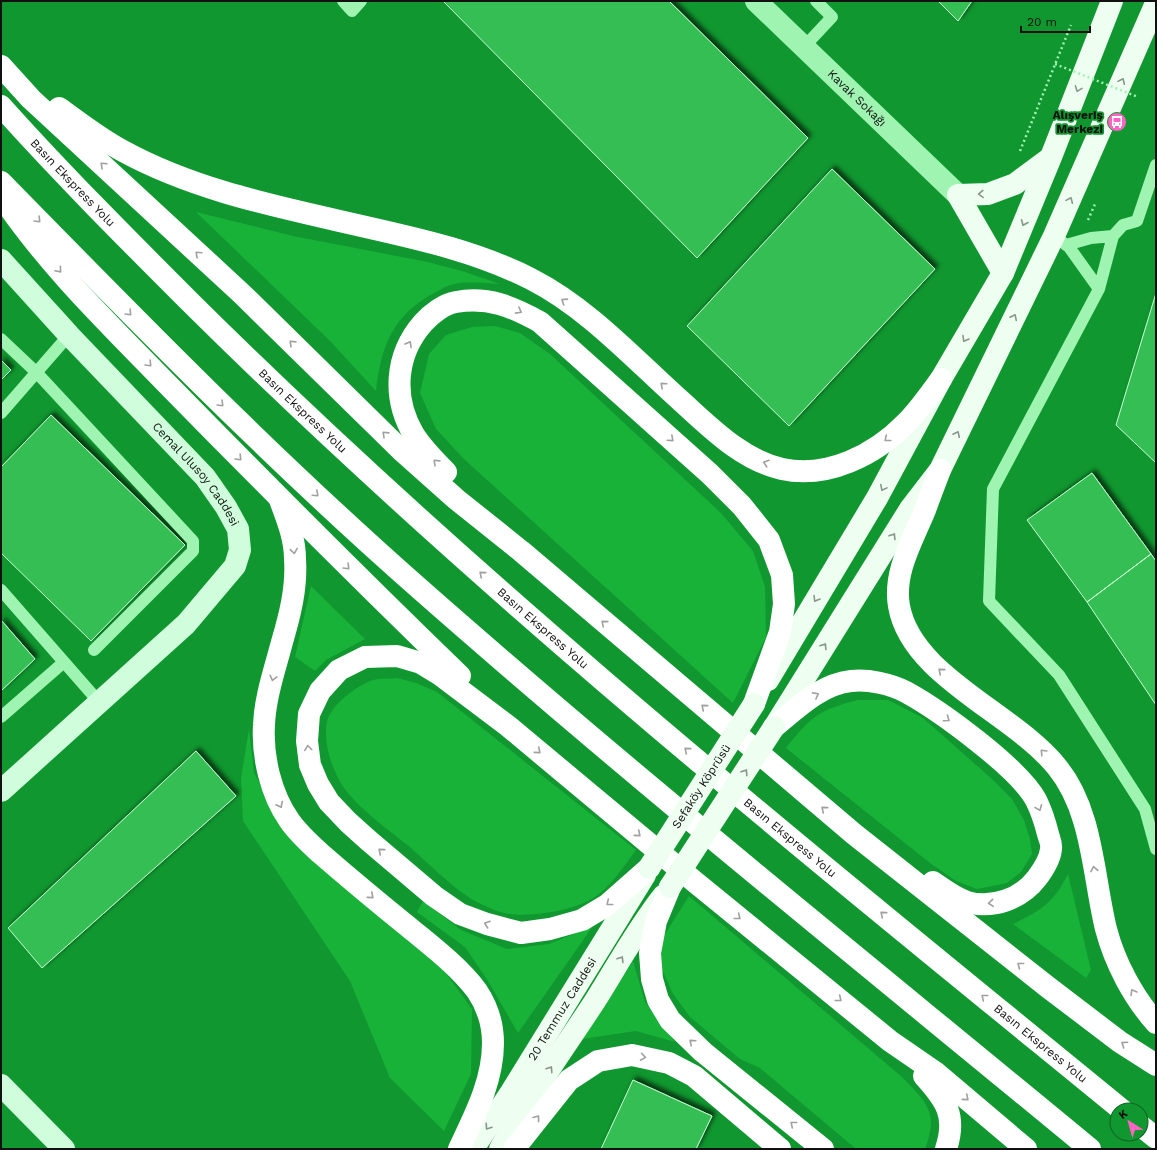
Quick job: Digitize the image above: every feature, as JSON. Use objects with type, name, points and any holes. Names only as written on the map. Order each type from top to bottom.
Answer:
[{"type":"highway","points":[[1,57],[49,100],[83,126],[122,150],[150,164],[194,182],[255,201],[411,237],[459,250],[496,263],[533,280],[573,306],[602,330],[726,441],[754,459],[782,469],[811,471],[841,465],[871,452],[905,424],[941,379]]},
{"type":"highway","points":[[1,66],[31,99],[242,294],[402,450],[485,524],[521,551],[854,834],[1120,1042],[1156,1065]]},
{"type":"highway","name":"Basın Ekspress Yolu","points":[[1,106],[54,165],[245,356],[438,536],[584,664],[749,803],[1112,1102]]},
{"type":"highway","points":[[1,182],[231,414],[419,588],[718,844],[1090,1149]]},
{"type":"highway","points":[[1,195],[25,230],[62,274],[280,500],[508,726]]},
{"type":"highway","points":[[521,551],[484,508],[426,452],[414,434],[405,412],[399,388],[399,367],[406,348],[417,330],[431,314],[455,302],[482,301],[513,307],[540,322],[710,474],[742,506],[769,540],[782,576],[784,604],[780,632],[754,704]]},
{"type":"highway","points":[[940,470],[904,559],[898,587],[899,607],[907,630],[921,652],[940,670],[1015,727],[1057,767],[1074,794],[1086,829],[1106,930],[1122,973],[1145,1011],[1156,1023]]},
{"type":"highway","points":[[280,500],[290,528],[296,557],[295,581],[291,609],[272,682],[264,724],[265,754],[270,778],[278,802],[289,821],[320,854],[445,957],[477,991],[485,1005],[490,1020],[493,1042],[492,1062],[486,1087],[459,1149]]},
{"type":"highway","points":[[649,868],[606,905],[582,920],[550,929],[520,933],[487,924],[460,914],[434,896],[348,822],[329,802],[318,784],[310,765],[307,741],[309,714],[320,691],[339,670],[365,657],[397,656],[421,663],[508,726],[695,882],[890,1040],[935,1072],[1026,1149]]},
{"type":"highway","points":[[774,727],[810,698],[830,688],[850,681],[875,682],[905,692],[961,729],[1016,774],[1036,799],[1046,823],[1052,848],[1045,867],[1032,884],[1015,898],[990,904],[967,902],[943,889],[907,863],[854,834]]},
{"type":"highway","points":[[670,887],[656,921],[650,954],[652,980],[658,1000],[670,1020],[697,1047],[823,1149]]},
{"type":"highway","points":[[890,1040],[942,1097],[951,1114],[951,1135],[946,1149]]},
{"type":"highway","points":[[514,1149],[569,1080],[598,1061],[632,1055],[668,1062],[694,1076],[780,1149]]},
{"type":"main road","name":"Sefaköy Köprüsü","points":[[649,868],[754,704],[877,498],[941,379],[1003,273],[1051,157],[1112,1]]},
{"type":"main road","points":[[500,1149],[514,1124],[595,1001],[649,915],[670,887],[774,727],[910,509],[940,470],[1060,240],[1156,3]]},
{"type":"main road","points":[[1003,273],[958,195],[988,194],[1015,184],[1051,157]]},
{"type":"main road","name":"Cemal Ulusoy Caddesi","points":[[1,260],[69,335],[205,477],[226,507],[238,529],[240,550],[235,566],[186,624],[1,791]]},
{"type":"main road","name":"20 Temmuz Caddesi","points":[[473,1149],[511,1092],[649,868]]},
{"type":"main road","points":[[1,1085],[64,1149]]},
{"type":"street","name":"Kavak Sokağı","points":[[756,1],[958,195]]},
{"type":"lane","points":[[342,1],[352,11],[361,1]]},
{"type":"lane","points":[[804,47],[832,17],[816,1]]},
{"type":"lane","points":[[1156,165],[1137,221],[1123,225],[1113,236],[1099,289],[993,489],[989,602],[1059,675],[1145,810],[1156,848]]},
{"type":"lane","points":[[1060,240],[1113,236]]},
{"type":"lane","points":[[1060,240],[1099,289]]},
{"type":"lane","points":[[1,413],[69,335]]},
{"type":"lane","points":[[1,339],[37,373],[193,541],[193,550],[94,650]]},
{"type":"lane","points":[[1,590],[99,702]]},
{"type":"lane","points":[[1,717],[64,662]]},
{"type":"path","points":[[1019,153],[1071,25]]},
{"type":"path","points":[[1056,64],[1138,97]]},
{"type":"green space","points":[[196,212],[293,236],[428,262],[462,271],[500,284],[469,282],[457,283],[444,287],[408,311],[392,333],[386,346],[381,360],[376,391],[330,341]]},
{"type":"green space","points":[[495,326],[520,333],[550,354],[721,513],[753,551],[765,587],[766,637],[733,703],[465,460],[436,429],[420,393],[429,354],[446,335],[472,327]]},
{"type":"green space","points":[[311,586],[365,639],[326,660],[315,671],[295,657]]},
{"type":"green space","points":[[397,678],[416,683],[437,692],[636,850],[619,874],[591,900],[556,911],[520,915],[510,914],[479,903],[462,892],[374,818],[348,794],[334,770],[327,746],[327,721],[329,715],[339,702],[360,686],[376,679]]},
{"type":"green space","points":[[858,700],[888,700],[923,718],[992,779],[1012,799],[1024,820],[1030,839],[1032,854],[1021,872],[1007,883],[977,889],[956,881],[930,863],[786,748],[809,721],[834,707]]},
{"type":"green space","points":[[249,729],[254,773],[288,830],[437,961],[472,1009],[471,1074],[444,1131],[390,1078],[350,981],[243,821],[241,778]]},
{"type":"green space","points":[[1068,874],[1091,970],[1086,978],[1013,924],[1046,905],[1063,884]]},
{"type":"green space","points":[[689,896],[911,1086],[924,1101],[930,1117],[931,1126],[925,1149],[856,1149],[760,1068],[740,1059],[690,1017],[673,994],[662,969],[661,946],[665,934]]},
{"type":"green space","points":[[423,901],[461,930],[507,949],[549,944],[593,926],[518,1033],[488,981],[465,947],[417,912]]},
{"type":"green space","points":[[633,961],[645,1002],[675,1042],[636,1031],[582,1039]]},
{"type":"building","points":[[443,1],[669,1],[808,138],[697,258]]},
{"type":"building","points":[[938,1],[972,1],[958,21]]},
{"type":"building","points":[[832,169],[935,269],[789,426],[687,326]]},
{"type":"building","points":[[1156,293],[1156,463],[1116,425]]},
{"type":"building","points":[[1,360],[11,370],[1,380]]},
{"type":"building","points":[[51,415],[185,545],[91,641],[1,553],[1,467]]},
{"type":"building","points":[[1092,473],[1151,554],[1087,602],[1027,520]]},
{"type":"building","points":[[1151,554],[1156,561],[1156,705],[1087,602]]},
{"type":"building","points":[[1,620],[35,659],[1,691]]},
{"type":"building","points":[[196,751],[236,796],[42,968],[8,928]]},
{"type":"building","points":[[633,1080],[712,1116],[696,1149],[601,1149]]},
{"type":"place","name":"Alışveriş Merkezi","points":[[1117,122]]}]
